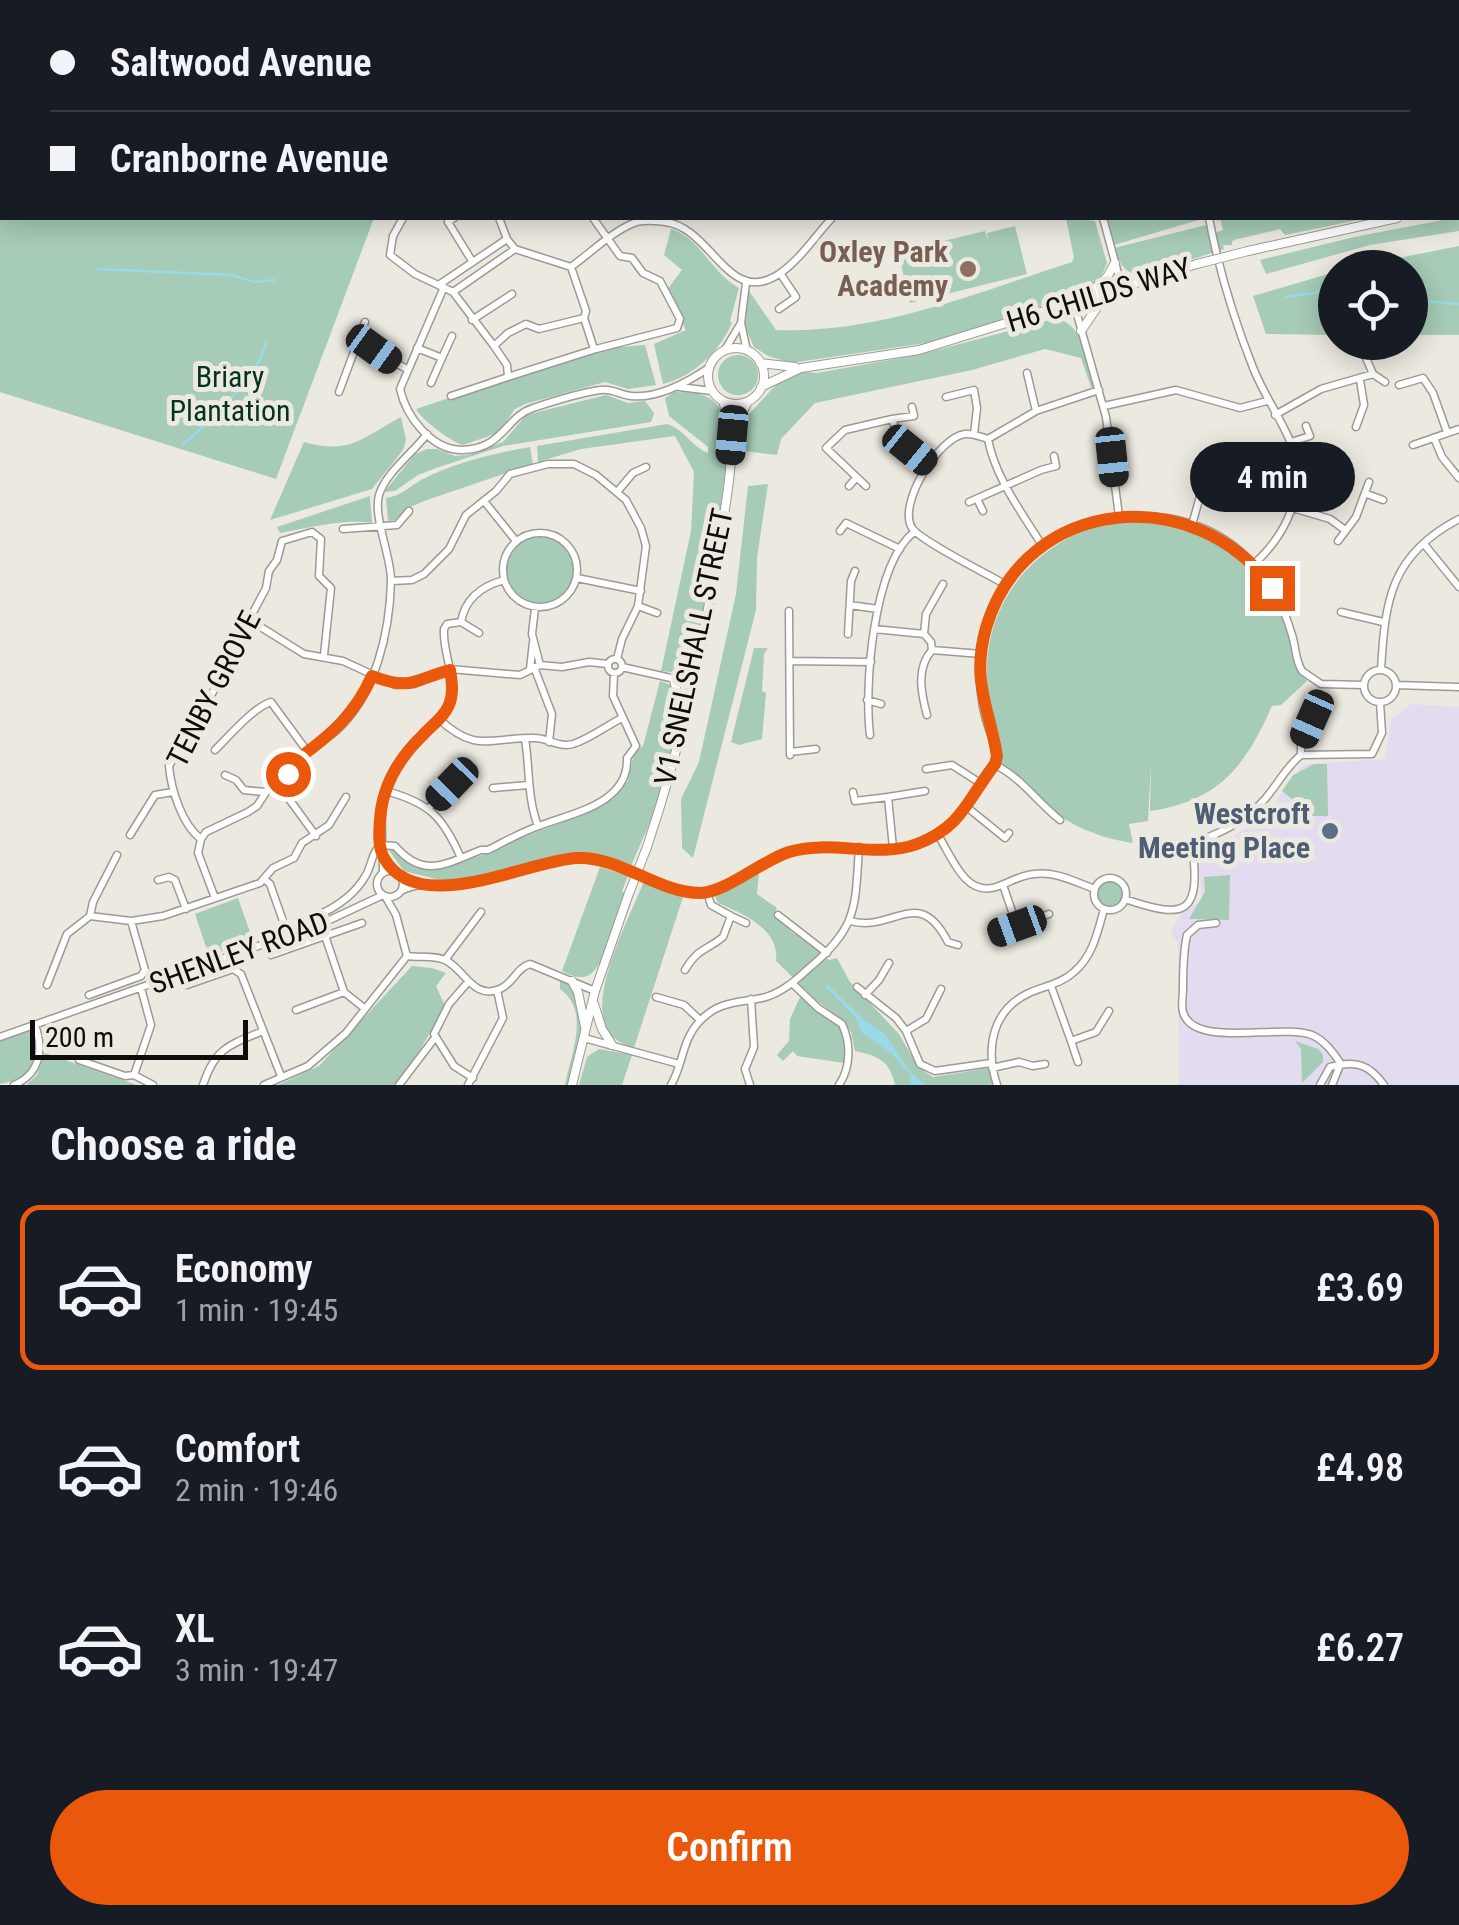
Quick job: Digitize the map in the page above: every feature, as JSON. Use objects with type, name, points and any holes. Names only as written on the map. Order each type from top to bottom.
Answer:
[{"type":"street","points":[[402,220],[393,236],[390,255],[415,274],[453,292],[507,364],[508,378]]},
{"type":"street","points":[[500,220],[515,249],[570,267]]},
{"type":"street","points":[[451,396],[594,349],[677,328],[680,319],[660,281],[643,274],[632,258],[620,256],[594,220]]},
{"type":"street","points":[[570,267],[632,223],[678,220],[702,239],[730,275],[756,284],[780,274],[794,262],[829,220]]},
{"type":"street","points":[[1104,220],[1122,288]]},
{"type":"street","points":[[1210,220],[1250,360],[1267,401],[1291,442],[1298,472],[1293,508],[1284,529],[1254,564]]},
{"type":"street","name":"H6 CHILDS WAY","points":[[761,388],[801,368],[919,350],[1248,250],[1388,220]]},
{"type":"street","points":[[448,222],[472,261]]},
{"type":"street","points":[[507,239],[442,285],[400,392],[407,412],[426,434],[451,448],[467,450],[500,438],[520,413],[530,408],[603,389],[632,396],[674,388],[710,367],[741,322]]},
{"type":"street","points":[[453,292],[515,249]]},
{"type":"street","points":[[1115,263],[1107,277],[1077,303],[1081,331],[1104,406],[1120,516]]},
{"type":"street","points":[[570,267],[594,349]]},
{"type":"street","points":[[779,309],[796,296],[780,274]]},
{"type":"street","points":[[674,388],[712,391],[731,404],[747,402],[761,388],[764,379],[760,362],[747,351],[741,322],[746,283]]},
{"type":"street","points":[[1081,331],[1107,293]]},
{"type":"street","points":[[472,320],[512,294]]},
{"type":"street","points":[[494,346],[508,332],[526,324],[539,329],[584,318]]},
{"type":"street","points":[[339,392],[366,322]]},
{"type":"street","points":[[430,382],[452,336]]},
{"type":"street","points":[[358,343],[407,369]]},
{"type":"street","points":[[416,348],[442,358]]},
{"type":"street","points":[[724,351],[747,351]]},
{"type":"street","points":[[1367,360],[1373,374],[1385,382]]},
{"type":"street","name":"H6 CHILDS WAY","points":[[760,362],[801,368]]},
{"type":"street","points":[[710,367],[712,391]]},
{"type":"street","points":[[1027,372],[1036,411]]},
{"type":"street","points":[[1275,416],[1321,389],[1373,374]]},
{"type":"street","points":[[1399,385],[1423,378],[1447,432]]},
{"type":"street","points":[[1356,427],[1364,405],[1360,380]]},
{"type":"street","points":[[946,397],[974,390],[974,434]]},
{"type":"street","points":[[1006,586],[914,532],[906,511],[911,494],[952,439],[974,434],[988,439],[1036,411],[1099,390]]},
{"type":"street","points":[[1104,406],[1176,390],[1240,408],[1267,401]]},
{"type":"street","name":"V1 SNELSHALL STREET","points":[[724,401],[732,435]]},
{"type":"street","name":"V1 SNELSHALL STREET","points":[[572,1085],[594,995],[647,847],[684,724],[712,591],[732,435],[747,402]]},
{"type":"street","points":[[866,486],[826,448],[845,430],[914,416],[912,407]]},
{"type":"street","points":[[892,419],[900,442],[929,466]]},
{"type":"street","points":[[1291,442],[1311,440],[1306,426]]},
{"type":"street","points":[[1413,445],[1459,430]]},
{"type":"street","points":[[215,898],[198,853],[201,839],[217,826],[248,812],[276,780],[297,768],[299,758],[336,731],[352,713],[372,676],[382,646],[391,580],[380,493],[426,434]]},
{"type":"street","points":[[1434,438],[1442,458],[1459,478]]},
{"type":"street","points":[[988,439],[991,456],[1043,547]]},
{"type":"street","points":[[982,511],[973,500],[1006,485],[1057,470],[1054,456]]},
{"type":"street","points":[[1198,461],[1206,471]]},
{"type":"street","points":[[250,621],[296,650],[324,655],[396,685],[414,684],[450,670],[520,676],[535,667],[608,664],[616,659],[638,606],[646,546],[634,512],[617,492],[574,464],[548,464],[510,474],[466,515],[450,549],[424,574],[412,580],[391,580]]},
{"type":"street","points":[[617,492],[633,474],[648,467]]},
{"type":"street","points":[[1206,471],[1223,470]]},
{"type":"street","points":[[1192,525],[1206,471]]},
{"type":"street","points":[[849,486],[856,478]]},
{"type":"street","points":[[1338,541],[1356,516],[1369,482]]},
{"type":"street","points":[[1367,494],[1384,500]]},
{"type":"street","points":[[484,501],[516,541]]},
{"type":"street","points":[[1293,508],[1330,519],[1345,530]]},
{"type":"street","points":[[343,528],[398,525],[408,511]]},
{"type":"street","points":[[384,895],[423,883],[477,882],[578,858],[598,859],[686,892],[706,892],[790,851],[825,846],[913,846],[938,835],[968,808],[995,764],[995,744],[982,704],[981,654],[992,612],[1006,586],[1043,547],[1070,530],[1120,516],[1150,516],[1192,525],[1222,538],[1254,564],[1281,605],[1302,671],[1321,684],[1364,685]]},
{"type":"street","points":[[1381,670],[1382,622],[1397,578],[1424,544],[1459,520]]},
{"type":"street","points":[[840,532],[846,523],[900,549]]},
{"type":"street","name":"TENBY GROVE","points":[[201,839],[191,832],[172,792],[169,766],[233,658],[240,636],[266,588],[269,571],[278,560],[282,540],[312,532],[321,540],[319,576],[331,588],[324,655]]},
{"type":"street","points":[[870,735],[867,700],[878,609],[900,549],[914,532]]},
{"type":"street","points":[[535,533],[557,537],[574,554],[577,578],[557,604],[535,608],[516,598],[504,580],[504,559],[516,541],[535,533]]},
{"type":"street","points":[[1424,544],[1459,586]]},
{"type":"street","points":[[848,634],[850,581],[855,571]]},
{"type":"street","points":[[577,578],[641,591]]},
{"type":"street","points":[[460,622],[463,610],[480,588],[504,580]]},
{"type":"street","points":[[924,634],[926,614],[943,584]]},
{"type":"street","points":[[850,605],[878,609]]},
{"type":"street","points":[[638,606],[656,613]]},
{"type":"street","points":[[535,608],[535,667],[552,714],[549,742]]},
{"type":"street","points":[[1347,610],[1382,622]]},
{"type":"street","points":[[790,611],[790,754],[816,750]]},
{"type":"street","points":[[407,956],[396,915],[377,886],[383,873],[382,800],[396,765],[448,706],[453,688],[444,630],[447,624],[460,622],[479,633]]},
{"type":"street","points":[[874,629],[924,634],[931,642],[932,650],[924,660],[921,693],[927,715]]},
{"type":"street","points":[[932,650],[981,654]]},
{"type":"street","points":[[616,659],[622,667],[693,683]]},
{"type":"street","points":[[790,660],[871,662]]},
{"type":"street","points":[[314,917],[340,904],[352,892],[366,876],[380,845],[395,846],[409,860],[436,868],[600,803],[621,783],[626,758],[636,746],[613,696],[614,674],[608,664]]},
{"type":"street","points":[[614,674],[622,667]]},
{"type":"street","points":[[1381,670],[1393,676],[1396,685],[1392,697],[1380,702],[1367,695],[1364,685],[1371,673],[1381,670]]},
{"type":"street","points":[[674,679],[684,724]]},
{"type":"street","points":[[1396,685],[1459,687]]},
{"type":"street","points":[[867,700],[881,704]]},
{"type":"street","points":[[215,750],[258,706],[271,702],[308,751]]},
{"type":"street","points":[[1302,756],[1372,754],[1382,733],[1380,702]]},
{"type":"street","points":[[439,719],[467,740],[539,738],[561,746],[574,744],[622,718]]},
{"type":"street","points":[[1149,852],[1192,844],[1216,834],[1256,808],[1302,756],[1301,744],[1312,719]]},
{"type":"street","points":[[524,739],[528,795],[538,826]]},
{"type":"street","points":[[995,764],[1010,772],[1060,820]]},
{"type":"street","points":[[926,769],[952,766],[980,784]]},
{"type":"street","points":[[225,775],[244,790],[265,792]]},
{"type":"street","points":[[276,780],[316,836]]},
{"type":"street","points":[[429,808],[452,784]]},
{"type":"street","points":[[492,788],[528,785]]},
{"type":"street","points":[[386,791],[429,808],[449,831],[461,858]]},
{"type":"street","points":[[854,792],[855,801],[925,791]]},
{"type":"street","points":[[130,835],[155,795],[172,792]]},
{"type":"street","points":[[90,916],[131,921],[186,908],[260,883],[273,868],[294,858],[302,843],[329,825],[346,797]]},
{"type":"street","points":[[888,797],[893,848]]},
{"type":"street","points":[[968,808],[1005,838],[1009,833]]},
{"type":"street","points":[[938,835],[968,883],[986,890],[1036,873],[1052,874],[1095,889]]},
{"type":"street","points":[[1125,899],[1165,912],[1188,904],[1196,892],[1192,844]]},
{"type":"street","points":[[671,1085],[691,1032],[700,1020],[729,1001],[764,998],[792,982],[839,941],[850,921],[859,847]]},
{"type":"street","points":[[47,985],[67,934],[90,916],[117,855]]},
{"type":"street","points":[[383,856],[402,880],[396,915]]},
{"type":"street","points":[[383,873],[397,873],[423,883]]},
{"type":"street","points":[[1112,878],[1123,886],[1125,899],[1119,907],[1104,909],[1096,901],[1095,889],[1100,882],[1112,878]]},
{"type":"street","points":[[264,879],[270,884],[283,921]]},
{"type":"street","points":[[158,880],[175,880],[186,908]]},
{"type":"street","points":[[1004,885],[1017,926]]},
{"type":"street","name":"SHENLEY ROAD","points":[[364,903],[377,886]]},
{"type":"street","points":[[706,892],[711,906],[746,922]]},
{"type":"street","name":"SHENLEY ROAD","points":[[0,1037],[321,924],[384,895]]},
{"type":"street","points":[[998,1085],[992,1066],[993,1036],[1007,1009],[1029,993],[1076,971],[1089,955],[1104,909]]},
{"type":"street","points":[[445,960],[481,912]]},
{"type":"street","points":[[850,921],[868,926],[907,912],[926,914],[935,920],[946,946],[958,945]]},
{"type":"street","points":[[996,934],[1049,914]]},
{"type":"street","points":[[778,915],[827,953]]},
{"type":"street","points":[[686,970],[694,955],[723,938],[731,916]]},
{"type":"street","points":[[88,995],[141,976],[144,970],[131,921]]},
{"type":"street","points":[[272,955],[362,922]]},
{"type":"street","points":[[1216,923],[1198,925],[1187,935],[1183,1012],[1190,1025],[1199,1030],[1253,1034],[1303,1033],[1328,1046],[1341,1064]]},
{"type":"street","points":[[321,924],[344,992],[364,1008]]},
{"type":"street","points":[[407,956],[445,960],[477,988],[497,990],[530,964],[572,982],[594,995],[598,1018],[612,1045]]},
{"type":"street","points":[[264,1085],[316,1060],[346,1032],[407,956]]},
{"type":"street","points":[[865,995],[888,963]]},
{"type":"street","points":[[187,985],[238,970],[282,1076]]},
{"type":"street","points":[[399,1085],[434,1040],[449,1004],[468,982]]},
{"type":"street","points":[[572,982],[578,992],[585,1034],[679,1064]]},
{"type":"street","points":[[792,982],[818,1008],[842,1024],[848,1037],[844,1079],[839,1085]]},
{"type":"street","points":[[1051,986],[1078,1062]]},
{"type":"street","points":[[856,987],[896,1018],[920,1064],[935,1071],[1019,1062],[1044,1064]]},
{"type":"street","points":[[134,1075],[151,1026],[141,988]]},
{"type":"street","points":[[434,1040],[470,1081],[503,1018],[497,990]]},
{"type":"street","points":[[906,1031],[926,1019],[941,990]]},
{"type":"street","points":[[296,1010],[344,992]]},
{"type":"street","points":[[656,996],[684,1006],[700,1020]]},
{"type":"street","points":[[750,1085],[745,1069],[754,1047],[751,999]]},
{"type":"street","points":[[1071,1041],[1096,1032],[1109,1011]]},
{"type":"street","points":[[18,1085],[33,1072],[39,1060],[35,1025]]},
{"type":"street","points":[[203,1085],[214,1057],[227,1046],[263,1031]]},
{"type":"street","points":[[78,1060],[125,1076],[134,1075],[153,1085]]},
{"type":"street","points":[[1320,1085],[1330,1067],[1358,1063],[1374,1071],[1384,1085]]},
{"type":"street","points":[[1332,1085],[1341,1064]]},
{"type":"shaded area","points":[[1411,704],[1459,707],[1459,1085],[1179,1085],[1178,943],[1171,933],[1180,915],[1202,900],[1198,859],[1268,813],[1303,764],[1385,759],[1391,719]]},
{"type":"green space","name":"Briary Plantation","points":[[0,220],[373,220],[276,479],[0,392]]},
{"type":"green space","points":[[1066,220],[1095,221],[1107,263],[1101,277],[1089,288],[1070,301],[926,343],[791,363],[754,347],[745,327],[749,291],[776,330],[814,329],[927,309],[1072,262]]},
{"type":"green space","points":[[1108,220],[1198,220],[1114,245]]},
{"type":"green space","points":[[1220,220],[1358,220],[1285,235],[1280,229],[1238,239],[1232,245],[1223,245],[1224,249],[1141,276],[1123,266],[1114,248],[1210,224],[1214,233],[1223,230]]},
{"type":"green space","points":[[1459,220],[1459,231],[1352,250],[1318,250],[1318,260],[1266,274],[1260,260],[1354,237]]},
{"type":"green space","points":[[1015,226],[1027,274],[910,303],[898,252],[985,231],[988,240],[987,233]]},
{"type":"green space","points":[[671,229],[690,240],[739,288],[732,323],[720,344],[695,369],[663,384],[654,344],[686,330],[666,291],[682,270],[664,255]]},
{"type":"green space","points":[[1459,246],[1459,335],[1428,335],[1428,252]]},
{"type":"green space","points":[[1318,277],[1318,335],[1266,334],[1253,296]]},
{"type":"green space","points":[[1057,318],[1079,336],[1095,384],[1092,390],[1081,358],[1045,349],[972,370],[815,403],[781,439],[777,455],[737,450],[742,422],[783,379],[803,372],[817,373],[918,355]]},
{"type":"green space","points":[[645,345],[656,385],[628,389],[605,382],[525,404],[515,409],[498,433],[463,445],[437,430],[416,409],[594,349]]},
{"type":"green space","points":[[738,355],[752,361],[758,375],[752,389],[738,395],[724,389],[718,375],[724,361]]},
{"type":"green space","points":[[674,392],[714,401],[724,418],[723,457],[727,458],[695,663],[681,673],[661,671],[691,531],[694,472],[675,436],[581,449],[538,462],[537,446],[667,424],[708,453],[708,447],[669,416],[665,398]]},
{"type":"green space","points":[[606,395],[628,403],[645,401],[654,413],[651,422],[503,446],[436,468],[395,491],[384,492],[415,454],[437,449],[455,456],[467,455],[503,442],[526,415]]},
{"type":"green space","points":[[401,417],[406,440],[403,450],[372,489],[270,520],[304,442],[344,445]]},
{"type":"green space","points":[[530,447],[533,464],[424,501],[388,521],[386,498],[447,469]]},
{"type":"green space","points":[[768,484],[757,558],[756,610],[693,858],[682,848],[681,799],[699,762],[736,594],[748,486]]},
{"type":"green space","points":[[370,496],[372,523],[339,523],[280,533],[277,527]]},
{"type":"green space","points":[[1126,519],[1181,526],[1227,547],[1246,563],[1277,605],[1289,631],[1299,670],[1307,681],[1281,705],[1272,706],[1241,762],[1213,789],[1195,799],[1150,811],[1151,761],[1148,821],[1129,824],[1133,843],[1073,824],[1001,764],[987,692],[988,650],[996,621],[1024,573],[1069,538]]},
{"type":"green space","points":[[540,537],[563,547],[573,570],[563,593],[540,603],[517,593],[507,570],[517,547]]},
{"type":"green space","points":[[754,648],[768,648],[764,654],[762,739],[739,745],[731,742]]},
{"type":"green space","points":[[660,681],[671,685],[678,729],[667,779],[630,869],[583,856],[477,880],[444,881],[404,871],[388,849],[395,848],[414,864],[438,868],[493,851],[614,798],[628,781],[634,753],[643,746]]},
{"type":"green space","points":[[1314,764],[1327,764],[1328,816],[1305,816],[1307,811],[1282,791],[1293,775]]},
{"type":"green space","points":[[600,867],[628,876],[622,891],[625,893],[600,963],[587,976],[574,976],[562,971]]},
{"type":"green space","points":[[759,872],[757,894],[777,908],[774,914],[794,934],[829,960],[837,958],[850,982],[899,1034],[918,1067],[933,1077],[989,1068],[995,1085],[895,1085],[882,1061],[855,1051],[844,1021],[776,961],[776,950],[766,931],[748,917],[718,903],[715,896]]},
{"type":"green space","points":[[1230,875],[1229,920],[1189,919],[1205,892],[1204,877]]},
{"type":"green space","points":[[644,881],[683,897],[634,1048],[616,1040],[608,1031],[603,998],[613,955]]},
{"type":"green space","points":[[1110,882],[1119,885],[1119,903],[1110,906],[1101,903],[1098,894],[1101,885]]},
{"type":"green space","points":[[238,898],[253,941],[209,956],[195,914]]},
{"type":"green space","points":[[412,966],[446,973],[436,986],[445,1006],[395,1085],[278,1085],[319,1066]]},
{"type":"green space","points":[[560,978],[571,987],[581,1012],[569,1085],[565,1085],[577,1021],[575,1009],[560,989]]},
{"type":"green space","points":[[800,997],[839,1026],[846,1052],[844,1063],[797,1056],[793,1051],[783,1061],[777,1055],[789,1041],[790,1019]]},
{"type":"green space","points":[[30,1031],[37,1044],[31,1068],[0,1084],[0,1041]]},
{"type":"green space","points":[[1295,1041],[1318,1049],[1323,1055],[1323,1062],[1302,1083],[1301,1049]]},
{"type":"green space","points":[[599,1049],[632,1055],[622,1085],[579,1085],[587,1057]]},
{"type":"green space","points":[[45,1053],[136,1085],[26,1085],[37,1075]]},
{"type":"water","points":[[827,984],[864,1020],[885,1034],[910,1072],[926,1085],[910,1085],[911,1076],[891,1053],[861,1032],[856,1018]]},
{"type":"waterway","points":[[98,269],[231,275],[255,282],[275,280]]},
{"type":"waterway","points":[[1286,297],[1318,292]]},
{"type":"waterway","points":[[1428,301],[1459,304]]},
{"type":"waterway","points":[[183,445],[244,383],[266,341]]},
{"type":"place","name":"Oxley Park Academy","points":[[968,269]]},
{"type":"place","name":"Westcroft Meeting Place","points":[[1330,831]]},
{"type":"route","points":[[288,774],[297,768],[299,758],[336,731],[352,713],[372,676],[396,685],[414,684],[450,670],[453,688],[448,706],[396,765],[382,800],[380,845],[395,872],[423,883],[455,885],[564,860],[598,859],[686,892],[714,891],[790,851],[836,845],[913,846],[956,822],[997,756],[982,704],[980,666],[992,612],[1000,594],[1024,565],[1070,530],[1120,516],[1150,516],[1192,525],[1240,551],[1272,588]]}]
